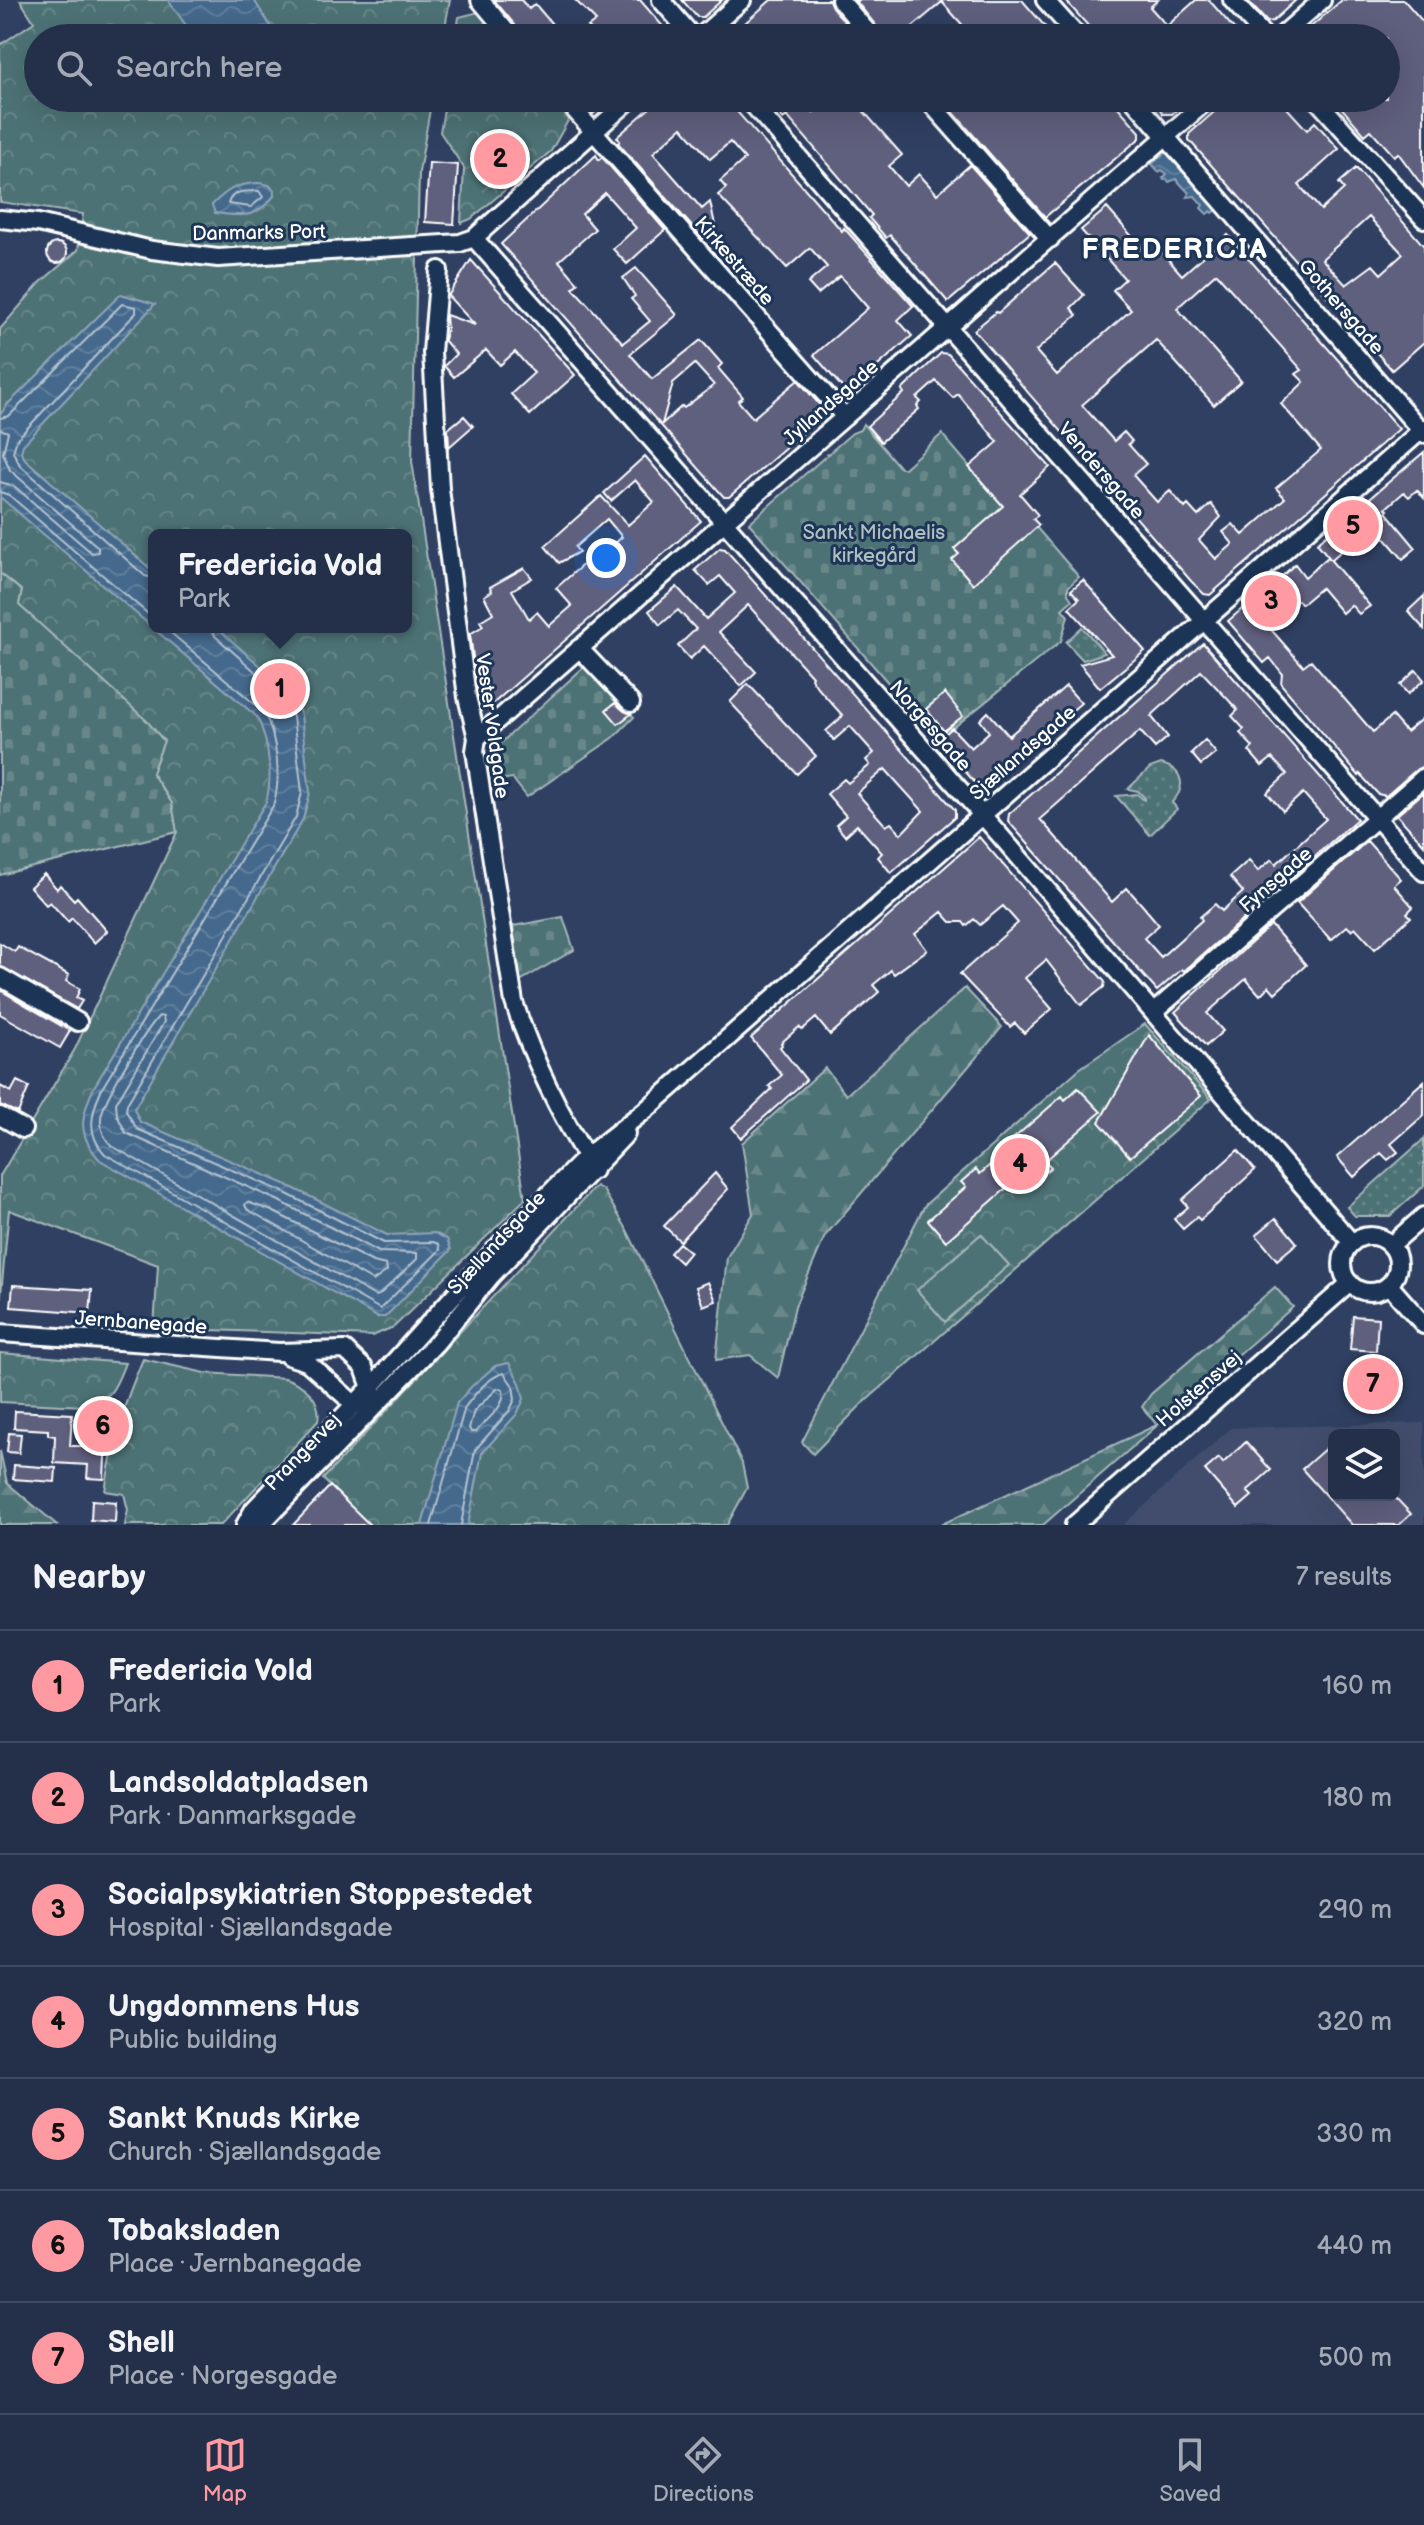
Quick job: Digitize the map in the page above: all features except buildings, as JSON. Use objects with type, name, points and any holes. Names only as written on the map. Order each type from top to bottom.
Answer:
[{"type":"street","points":[[480,0],[500,24]]},
{"type":"street","points":[[661,0],[683,24]]},
{"type":"street","points":[[713,24],[742,0]]},
{"type":"street","points":[[840,0],[861,24]]},
{"type":"street","points":[[1045,0],[1066,24]]},
{"type":"street","points":[[1232,0],[1253,24]]},
{"type":"street","points":[[1295,24],[1322,0]]},
{"type":"street","name":"Kirkestræde","points":[[576,112],[845,417]]},
{"type":"street","points":[[474,238],[616,112]]},
{"type":"street","name":"Vendersgade","points":[[759,112],[1424,872]]},
{"type":"street","points":[[938,112],[1050,239]]},
{"type":"street","name":"Gothersgade","points":[[1145,112],[1423,431]]},
{"type":"street","name":"Jyllandsgade","points":[[477,738],[1195,112]]},
{"type":"street","points":[[1328,112],[1424,219]]},
{"type":"street","name":"Danmarks Port","points":[[0,219],[38,223],[152,250],[218,258],[456,244],[474,238]]},
{"type":"street","name":"Norgesgade","points":[[474,238],[1154,1012],[1352,1243]]},
{"type":"street","name":"Vester Voldgade","points":[[439,270],[432,352],[440,489],[467,697],[477,738],[475,751],[514,1002],[542,1078],[590,1164]]},
{"type":"street","name":"Sjællandsgade","points":[[354,1404],[513,1230],[590,1164],[648,1108],[1423,431]]},
{"type":"street","points":[[579,648],[631,703]]},
{"type":"street","name":"Fynsgade","points":[[1154,1012],[1424,777]]},
{"type":"street","points":[[0,977],[78,1022]]},
{"type":"street","points":[[0,1116],[23,1129]]},
{"type":"street","name":"Sjællandsgade","points":[[376,1405],[436,1343],[590,1164]]},
{"type":"street","points":[[1391,1245],[1424,1216]]},
{"type":"street","points":[[1372,1236],[1391,1245],[1398,1266],[1389,1285],[1369,1292],[1350,1283],[1342,1263],[1352,1243],[1372,1236]]},
{"type":"street","name":"Holstensvej","points":[[1074,1525],[1350,1283]]},
{"type":"street","points":[[1389,1285],[1424,1325]]},
{"type":"street","name":"Jernbanegade","points":[[0,1333],[279,1352],[345,1350],[364,1368],[376,1405]]},
{"type":"street","name":"Jernbanegade","points":[[279,1352],[307,1362],[354,1404]]},
{"type":"street","points":[[354,1404],[376,1405]]},
{"type":"street","name":"Prangervej","points":[[245,1525],[254,1509],[354,1404]]},
{"type":"street","name":"Prangervej","points":[[257,1525],[376,1405]]},
{"type":"shaded area","points":[[1424,1423],[1424,1525],[1123,1525],[1231,1428]]},
{"type":"green space","points":[[20,0],[450,0],[446,24],[31,24],[34,22]]},
{"type":"green space","points":[[479,12],[489,24],[458,24],[459,17]]},
{"type":"green space","points":[[24,29],[24,112],[430,112],[419,172],[412,461],[525,1199],[394,1327],[372,1336],[154,1328],[158,1265],[9,1210],[0,1305],[0,1176],[75,1049],[177,832],[172,803],[152,773],[164,741],[147,721],[19,605],[22,591],[0,573],[0,329],[40,283],[78,250],[83,214],[0,202],[0,45]]},
{"type":"green space","points":[[444,112],[566,112],[570,117],[551,151],[471,219],[461,223],[464,168],[440,132]]},
{"type":"green space","name":"Sankt Michaelis kirkegård","points":[[863,424],[900,468],[904,468],[942,434],[1003,506],[954,549],[959,554],[953,560],[1036,527],[1079,577],[1068,587],[1072,600],[1062,609],[1068,616],[1061,641],[938,740],[749,523],[852,433],[860,430]]},
{"type":"green space","points":[[0,573],[22,591],[19,605],[148,721],[164,741],[152,773],[172,803],[177,832],[0,875]]},
{"type":"green space","points":[[1082,627],[1105,653],[1083,660],[1066,642]]},
{"type":"green space","points":[[585,666],[634,717],[613,738],[527,797],[512,778],[494,781],[490,753]]},
{"type":"green space","points":[[1161,764],[1178,774],[1181,785],[1172,802],[1177,809],[1150,835],[1116,796],[1137,794],[1144,800],[1138,791],[1128,789],[1150,768]]},
{"type":"green space","points":[[563,917],[574,950],[520,981],[513,926]]},
{"type":"green space","points":[[965,988],[1002,1027],[825,1236],[795,1306],[778,1378],[750,1355],[716,1360],[727,1257],[753,1214],[742,1143],[825,1068],[846,1095]]},
{"type":"green space","points":[[1145,1024],[1211,1099],[860,1406],[813,1454],[802,1442],[925,1205],[1079,1069]]},
{"type":"green space","points":[[1424,1139],[1424,1186],[1390,1216],[1355,1216],[1347,1207]]},
{"type":"green space","points":[[596,1186],[603,1190],[625,1226],[742,1463],[747,1488],[727,1525],[368,1525],[323,1479]]},
{"type":"green space","points":[[981,1234],[1009,1265],[945,1322],[917,1290]]},
{"type":"green space","points":[[1275,1287],[1293,1307],[1043,1525],[940,1525],[1157,1425],[1142,1407],[1151,1394]]},
{"type":"green space","points":[[0,1353],[125,1363],[111,1392],[94,1404],[0,1402]]},
{"type":"green space","points":[[143,1359],[205,1373],[285,1378],[299,1385],[315,1400],[318,1421],[221,1525],[125,1525],[128,1510],[124,1494],[105,1491],[120,1423]]},
{"type":"green space","points":[[0,1451],[7,1483],[57,1525],[0,1525]]},
{"type":"water","points":[[168,0],[254,0],[269,24],[185,24]]},
{"type":"water","points":[[1166,152],[1217,210],[1207,214],[1195,196],[1187,197],[1189,193],[1176,179],[1169,182],[1164,180],[1167,174],[1162,170],[1159,172],[1152,164]]},
{"type":"water","points":[[259,183],[269,185],[274,190],[274,196],[260,209],[248,215],[215,213],[212,205],[228,191]]},
{"type":"water","points":[[121,294],[155,304],[23,445],[21,452],[25,459],[148,567],[148,624],[0,497],[0,415]]},
{"type":"water","points":[[159,633],[223,633],[292,695],[301,715],[310,793],[303,819],[134,1109],[140,1122],[285,1184],[387,1235],[435,1233],[447,1239],[451,1250],[385,1317],[377,1317],[100,1160],[84,1133],[84,1116],[94,1087],[266,802],[269,782],[267,748],[257,717]]},
{"type":"water","points":[[509,1363],[520,1383],[524,1399],[517,1414],[482,1453],[468,1525],[422,1525],[457,1403],[495,1366]]},
{"type":"place","name":"Landsoldatpladsen","points":[[500,159]]},
{"type":"place","name":"Sankt Knuds Kirke","points":[[1353,526]]},
{"type":"place","name":"Socialpsykiatrien Stoppestedet","points":[[1271,601]]},
{"type":"place","name":"Fredericia Vold","points":[[280,689]]},
{"type":"place","name":"Ungdommens Hus","points":[[1020,1164]]},
{"type":"place","name":"Shell","points":[[1373,1384]]},
{"type":"place","name":"Tobaksladen","points":[[103,1426]]},
{"type":"district","name":"FREDERICIA","points":[[1175,249]]}]
